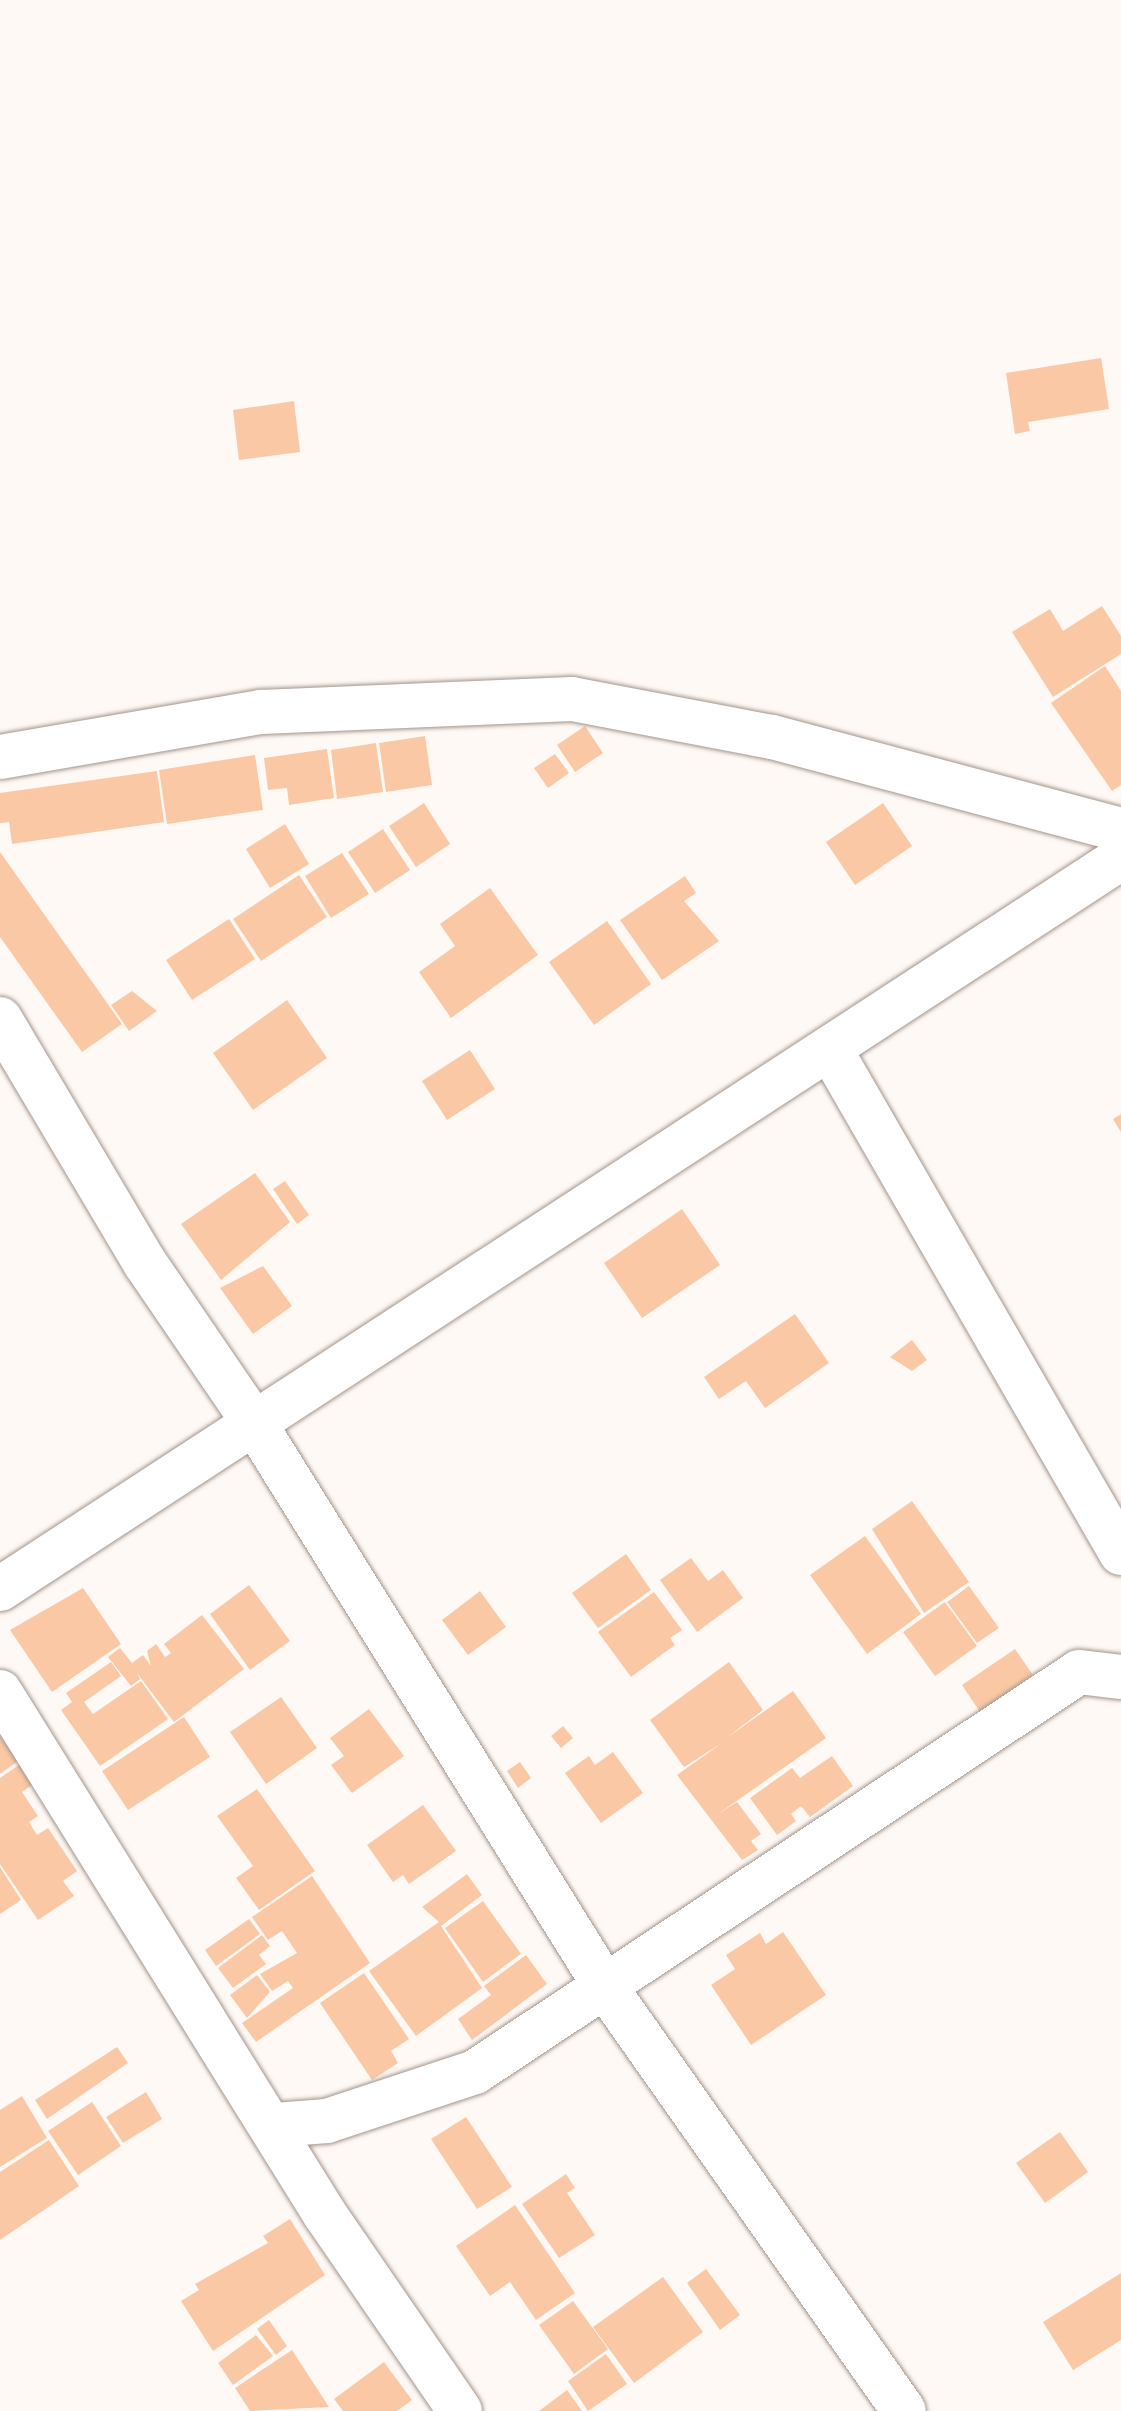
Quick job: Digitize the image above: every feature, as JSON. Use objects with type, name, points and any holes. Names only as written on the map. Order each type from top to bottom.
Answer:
[{"type":"street","points":[[0,757],[261,712],[572,699],[772,737],[1121,830]]},
{"type":"street","points":[[0,1589],[1121,858]]},
{"type":"street","points":[[0,1019],[145,1263],[255,1424],[606,1988],[904,2411]]},
{"type":"street","points":[[830,1049],[1121,1553]]},
{"type":"street","points":[[275,2125],[327,2121],[475,2072],[1079,1672],[1121,1677]]},
{"type":"street","points":[[0,1692],[275,2125],[324,2213],[460,2411]]},
{"type":"building","points":[[1101,358],[1109,409],[1028,422],[1030,431],[1015,434],[1006,373]]},
{"type":"building","points":[[294,401],[300,452],[239,460],[233,410]]},
{"type":"building","points":[[1102,606],[1121,636],[1121,654],[1053,697],[1012,632],[1050,609],[1063,631]]},
{"type":"building","points":[[1105,666],[1121,691],[1121,785],[1112,791],[1051,703]]},
{"type":"building","points":[[585,726],[603,753],[575,772],[557,745]]},
{"type":"building","points":[[425,736],[432,785],[386,792],[379,743]]},
{"type":"building","points":[[376,743],[383,792],[337,799],[331,750]]},
{"type":"building","points":[[327,749],[334,798],[289,805],[287,788],[268,790],[264,758]]},
{"type":"building","points":[[555,754],[569,773],[548,788],[534,768]]},
{"type":"building","points":[[255,755],[263,810],[167,824],[159,770]]},
{"type":"building","points":[[157,771],[164,822],[12,844],[9,822],[0,823],[0,793]]},
{"type":"building","points":[[424,803],[450,844],[416,867],[389,826]]},
{"type":"building","points":[[883,803],[912,846],[855,885],[826,842]]},
{"type":"building","points":[[285,824],[309,864],[270,888],[246,849]]},
{"type":"building","points":[[383,829],[410,870],[375,893],[348,852]]},
{"type":"building","points":[[0,852],[122,1024],[82,1052],[0,937]]},
{"type":"building","points":[[342,853],[369,894],[331,918],[305,876]]},
{"type":"building","points":[[299,875],[327,917],[261,961],[233,919]]},
{"type":"building","points":[[685,876],[696,893],[684,901],[719,941],[662,980],[620,920]]},
{"type":"building","points":[[490,888],[538,955],[451,1018],[419,972],[455,946],[440,924]]},
{"type":"building","points":[[229,919],[255,959],[192,1000],[166,960]]},
{"type":"building","points":[[607,921],[651,984],[594,1025],[549,962]]},
{"type":"building","points":[[132,991],[157,1011],[129,1031],[111,1005]]},
{"type":"building","points":[[287,1000],[327,1058],[253,1110],[213,1053]]},
{"type":"building","points":[[470,1050],[495,1089],[447,1120],[422,1081]]},
{"type":"building","points":[[1121,1114],[1121,1132],[1113,1119]]},
{"type":"building","points":[[255,1173],[290,1222],[221,1280],[181,1224]]},
{"type":"building","points":[[285,1181],[309,1215],[297,1224],[273,1189]]},
{"type":"building","points":[[682,1209],[720,1265],[642,1318],[604,1263]]},
{"type":"building","points":[[263,1266],[292,1306],[253,1334],[220,1288]]},
{"type":"building","points":[[795,1314],[829,1363],[765,1408],[746,1381],[719,1399],[704,1377]]},
{"type":"building","points":[[912,1340],[927,1360],[912,1371],[890,1357]]},
{"type":"building","points":[[912,1501],[969,1582],[924,1613],[872,1529]]},
{"type":"building","points":[[865,1536],[921,1614],[867,1654],[810,1575]]},
{"type":"building","points":[[626,1554],[651,1590],[598,1628],[572,1593]]},
{"type":"building","points":[[691,1558],[708,1581],[723,1570],[743,1598],[697,1632],[660,1580]]},
{"type":"building","points":[[249,1585],[290,1641],[250,1670],[210,1614]]},
{"type":"building","points":[[969,1586],[999,1628],[977,1643],[947,1602]]},
{"type":"building","points":[[83,1588],[121,1644],[52,1692],[10,1630]]},
{"type":"building","points":[[480,1591],[506,1627],[468,1655],[442,1620]]},
{"type":"building","points":[[654,1592],[682,1630],[670,1638],[675,1645],[631,1677],[598,1632]]},
{"type":"building","points":[[945,1602],[977,1646],[935,1676],[903,1632]]},
{"type":"building","points":[[202,1615],[244,1669],[174,1722],[137,1673],[140,1679],[131,1686],[108,1657],[120,1648],[132,1663],[143,1655],[151,1666],[147,1651],[156,1644],[165,1657],[171,1653],[164,1644]]},
{"type":"building","points":[[1015,1649],[1033,1675],[980,1712],[962,1685]]},
{"type":"building","points":[[111,1662],[121,1676],[84,1702],[93,1714],[141,1681],[168,1719],[100,1766],[61,1710],[72,1702],[66,1693]]},
{"type":"building","points":[[729,1662],[763,1710],[725,1739],[793,1691],[826,1738],[718,1814],[737,1802],[761,1834],[751,1841],[758,1850],[742,1860],[677,1775],[722,1743],[684,1767],[650,1720]]},
{"type":"building","points":[[281,1697],[317,1748],[266,1784],[230,1732]]},
{"type":"building","points":[[369,1709],[404,1756],[352,1793],[331,1765],[344,1756],[330,1738]]},
{"type":"building","points":[[184,1717],[210,1757],[128,1810],[102,1771]]},
{"type":"building","points":[[563,1726],[573,1738],[561,1748],[551,1736]]},
{"type":"building","points":[[0,1736],[18,1761],[0,1774]]},
{"type":"building","points":[[613,1752],[643,1793],[601,1823],[565,1773],[589,1756],[595,1765]]},
{"type":"building","points":[[832,1756],[853,1786],[810,1817],[801,1806],[791,1814],[796,1821],[777,1835],[750,1798],[792,1768],[800,1778]]},
{"type":"building","points":[[520,1762],[531,1778],[518,1788],[507,1771]]},
{"type":"building","points":[[22,1763],[35,1783],[22,1792],[38,1816],[29,1822],[37,1835],[48,1828],[77,1871],[63,1881],[74,1896],[38,1920],[0,1864],[0,1778]]},
{"type":"building","points":[[257,1789],[315,1871],[259,1910],[236,1878],[253,1866],[217,1816]]},
{"type":"building","points":[[423,1805],[456,1851],[409,1884],[403,1875],[393,1882],[367,1845]]},
{"type":"building","points":[[0,1867],[21,1900],[0,1914]]},
{"type":"building","points":[[467,1874],[482,1895],[441,1926],[482,1988],[416,2036],[369,1971],[439,1922],[422,1907]]},
{"type":"building","points":[[312,1876],[370,1963],[256,2042],[242,2023],[293,1988],[288,1981],[272,1991],[260,1974],[297,1953],[282,1931],[268,1940],[252,1917]]},
{"type":"building","points":[[483,1901],[521,1954],[483,1982],[445,1928]]},
{"type":"building","points":[[249,1919],[260,1934],[216,1966],[205,1950]]},
{"type":"building","points":[[783,1932],[826,1995],[751,2045],[711,1985],[735,1969],[726,1955],[760,1933],[766,1944]]},
{"type":"building","points":[[262,1935],[270,1946],[259,1955],[266,1964],[233,1988],[218,1968]]},
{"type":"building","points":[[526,1955],[547,1984],[472,2040],[458,2019],[491,1995],[484,1986]]},
{"type":"building","points":[[364,1973],[409,2039],[391,2051],[398,2063],[372,2080],[320,2003]]},
{"type":"building","points":[[257,1975],[270,1992],[247,2018],[230,1995]]},
{"type":"building","points":[[117,2047],[128,2063],[47,2119],[35,2100]]},
{"type":"building","points":[[146,2092],[162,2119],[123,2143],[106,2117]]},
{"type":"building","points":[[22,2096],[47,2138],[0,2167],[0,2110]]},
{"type":"building","points":[[92,2102],[121,2146],[78,2175],[48,2131]]},
{"type":"building","points":[[466,2117],[512,2187],[477,2209],[431,2139]]},
{"type":"building","points":[[1060,2132],[1088,2172],[1045,2203],[1016,2163]]},
{"type":"building","points":[[49,2140],[79,2186],[0,2240],[0,2172]]},
{"type":"building","points":[[566,2174],[575,2188],[567,2193],[595,2235],[559,2258],[522,2204]]},
{"type":"building","points":[[515,2205],[575,2293],[536,2320],[510,2282],[490,2296],[456,2246]]},
{"type":"building","points":[[290,2219],[325,2275],[213,2351],[181,2301],[199,2290],[195,2284],[268,2243],[263,2236]]},
{"type":"building","points":[[706,2269],[740,2315],[720,2330],[687,2283]]},
{"type":"building","points":[[1121,2273],[1121,2340],[1073,2370],[1043,2322]]},
{"type":"building","points":[[663,2277],[703,2332],[634,2383],[593,2327]]},
{"type":"building","points":[[573,2301],[608,2349],[574,2374],[539,2325]]},
{"type":"building","points":[[269,2320],[287,2346],[276,2355],[257,2329]]},
{"type":"building","points":[[256,2335],[273,2356],[233,2385],[218,2363]]},
{"type":"building","points":[[292,2350],[329,2407],[250,2411],[235,2388]]},
{"type":"building","points":[[606,2354],[627,2384],[588,2411],[568,2381]]},
{"type":"building","points":[[384,2362],[412,2400],[397,2411],[343,2411],[334,2399]]},
{"type":"building","points":[[567,2390],[582,2411],[539,2411]]}]
